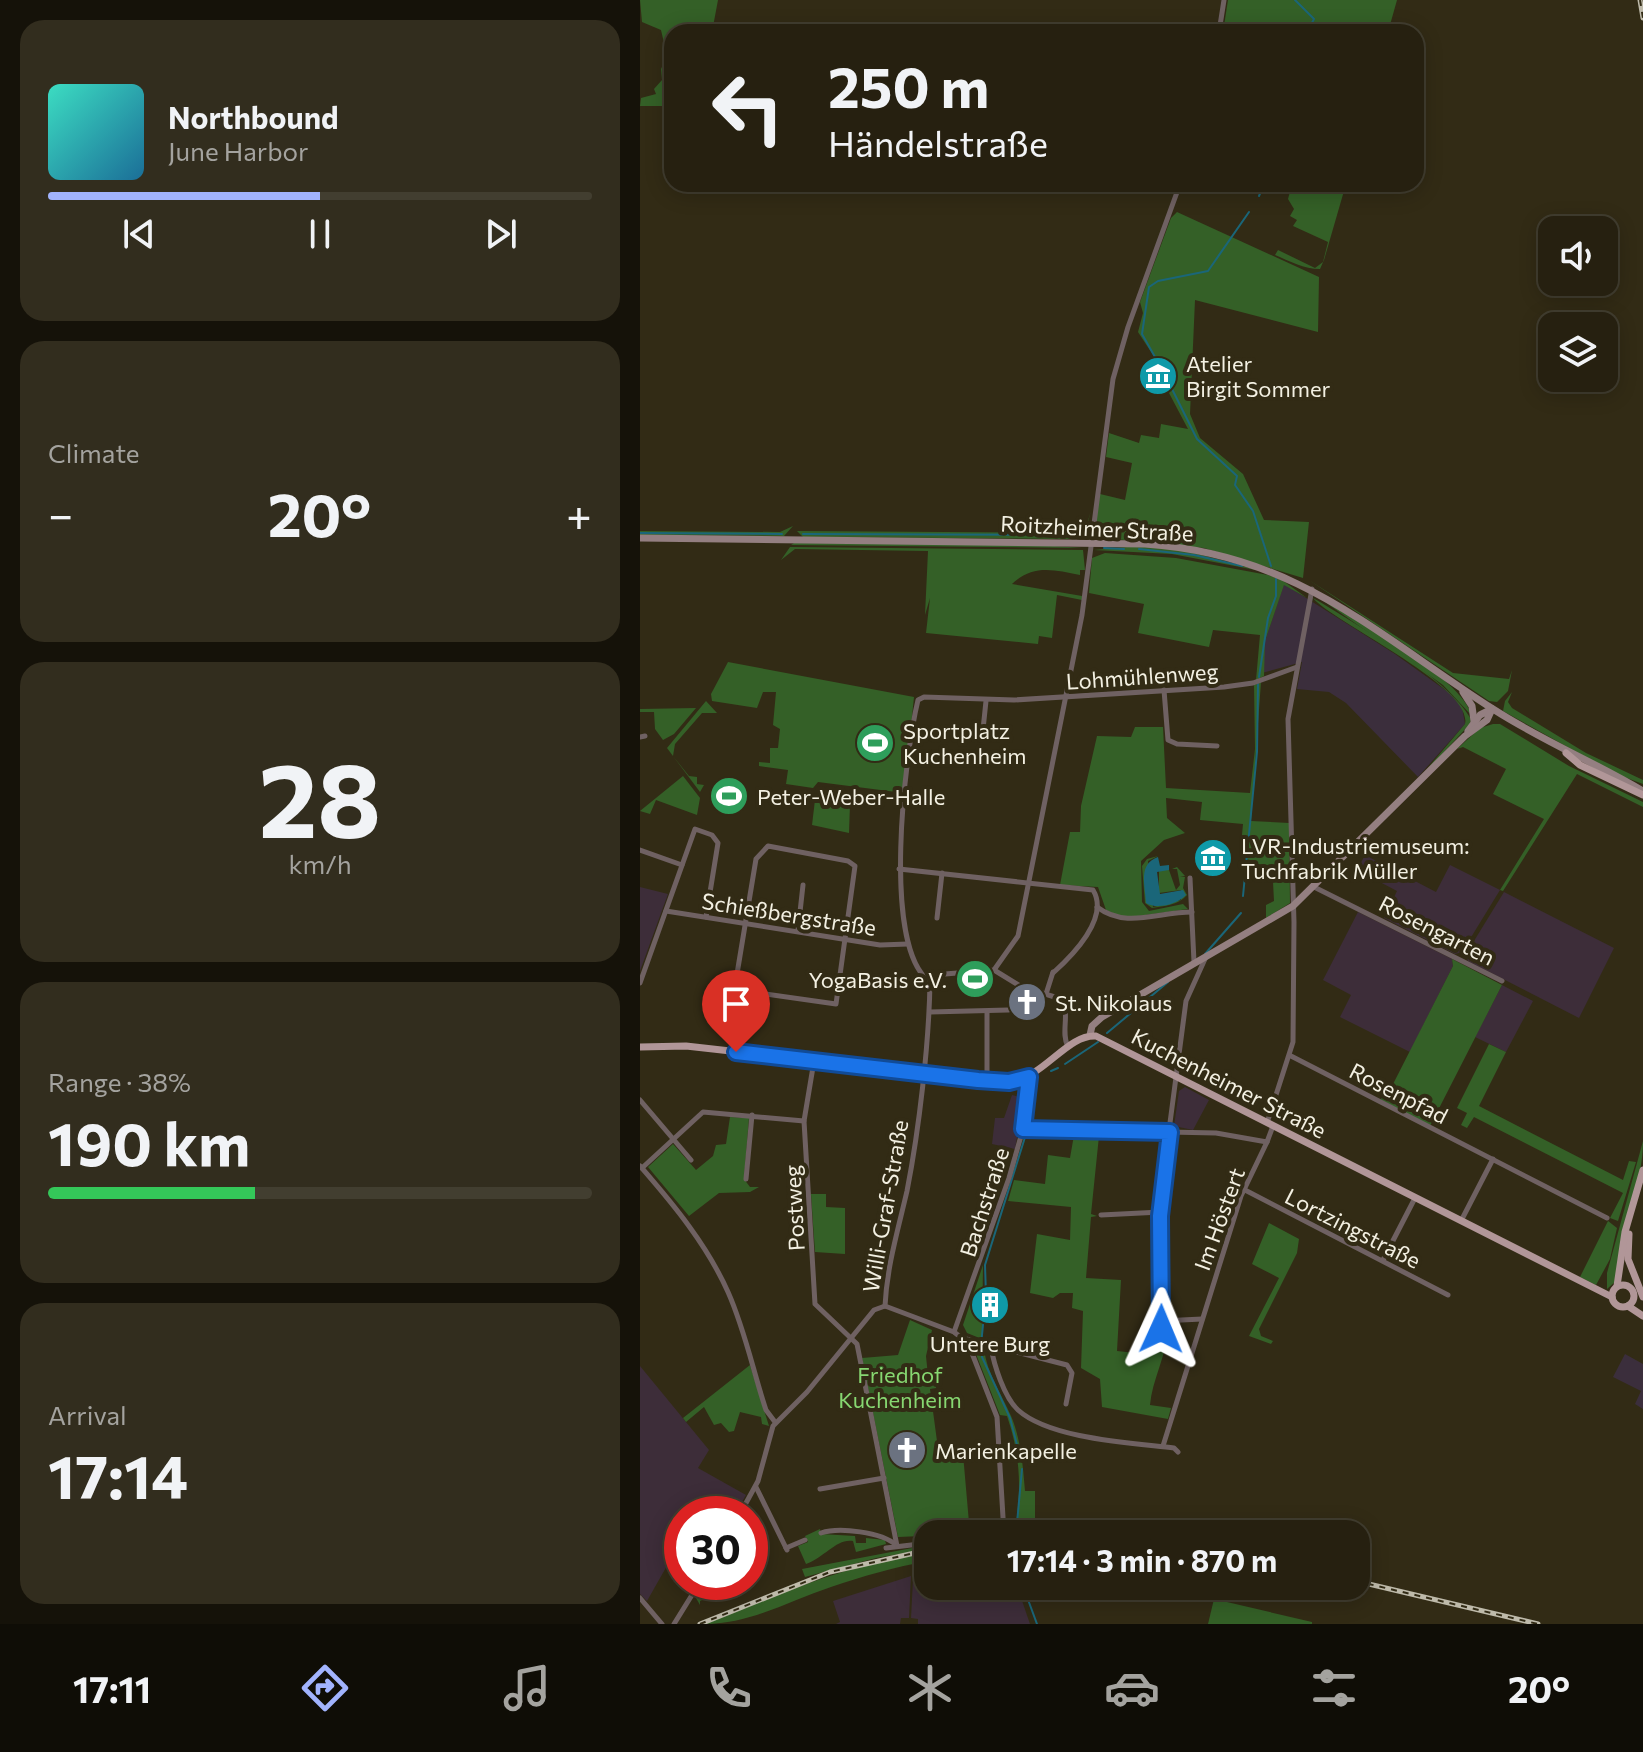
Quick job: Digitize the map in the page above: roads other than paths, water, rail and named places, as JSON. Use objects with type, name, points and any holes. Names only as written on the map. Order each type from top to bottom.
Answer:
[{"type":"main road","points":[[1566,753],[1580,765],[1643,791]]},
{"type":"main road","points":[[640,1047],[686,1046],[987,1081],[1029,1077],[1090,1035]]},
{"type":"main road","name":"Kuchenheimer Straße","points":[[1090,1035],[1104,1039],[1596,1291],[1617,1289],[1618,1306],[1631,1303]]},
{"type":"main road","points":[[1643,1179],[1625,1232],[1617,1289],[1633,1290],[1631,1303],[1643,1313]]},
{"type":"main road","points":[[1643,1179],[1627,1251],[1643,1297]]},
{"type":"street","points":[[1220,24],[1224,0]]},
{"type":"street","points":[[994,970],[1018,936],[1029,883],[1083,606],[1089,543],[1115,370],[1177,192]]},
{"type":"street","name":"Roitzheimer Straße","points":[[640,538],[1089,543],[1188,548],[1267,568],[1312,588],[1492,709],[1566,753],[1643,791]]},
{"type":"street","name":"Im Höstert","points":[[1163,1446],[1243,1189],[1267,1142],[1291,1056],[1293,906],[1288,719],[1312,588]]},
{"type":"street","name":"Lohmühlenweg","points":[[899,869],[919,699],[986,701],[1164,690],[1259,681],[1297,667]]},
{"type":"street","points":[[1460,687],[1472,706],[1474,721]]},
{"type":"street","points":[[1164,690],[1168,740],[1177,744],[1217,746]]},
{"type":"street","points":[[982,739],[986,701]]},
{"type":"street","points":[[1465,736],[1474,721],[1492,709]]},
{"type":"street","points":[[1090,1035],[1092,1026],[1102,1017],[1293,906],[1465,736],[1487,720],[1492,709]]},
{"type":"street","points":[[640,983],[695,829],[712,835],[718,843],[706,917]]},
{"type":"street","points":[[776,846],[853,864],[845,938],[836,1004],[744,991],[735,986],[758,854],[765,847],[776,846]]},
{"type":"street","points":[[640,850],[682,865]]},
{"type":"street","points":[[1046,994],[1052,971],[1089,931],[1097,907],[1096,895],[1091,889],[899,869],[908,944],[920,973],[930,982],[945,974],[994,970],[1020,986],[1046,994],[1057,996],[1065,1004],[1064,1036],[1068,1048]]},
{"type":"street","points":[[937,918],[942,873]]},
{"type":"street","points":[[1161,1329],[1161,1212],[1186,1001],[1201,960],[1192,912],[1190,878]]},
{"type":"street","points":[[798,930],[803,885]]},
{"type":"street","name":"Rosengarten","points":[[1314,887],[1502,981]]},
{"type":"street","points":[[1097,907],[1114,919],[1128,921],[1172,911],[1192,912]]},
{"type":"street","name":"Schießbergstraße","points":[[666,911],[888,946],[908,944]]},
{"type":"street","name":"Willi-Graf-Straße","points":[[751,1496],[756,1487],[767,1437],[775,1422],[807,1392],[874,1310],[885,1306],[889,1259],[908,1182],[930,1012],[930,982]]},
{"type":"street","points":[[930,1012],[1008,1010]]},
{"type":"street","points":[[987,1012],[987,1081]]},
{"type":"street","name":"Rosenpfad","points":[[1291,1056],[1607,1218]]},
{"type":"street","name":"Postweg","points":[[814,1061],[804,1121],[815,1304],[818,1311],[852,1338]]},
{"type":"street","name":"Bachstraße","points":[[954,1332],[1001,1207],[1026,1129],[1029,1077]]},
{"type":"street","points":[[640,1100],[691,1160]]},
{"type":"street","points":[[775,1422],[766,1410],[724,1283],[695,1234],[641,1167],[703,1112],[804,1121]]},
{"type":"street","points":[[746,1179],[746,1151],[752,1115]]},
{"type":"street","points":[[1026,1129],[1216,1133],[1267,1142]]},
{"type":"street","points":[[1461,1222],[1493,1159]]},
{"type":"street","name":"Lortzingstraße","points":[[1243,1189],[1448,1295]]},
{"type":"street","points":[[1383,1260],[1415,1198]]},
{"type":"street","points":[[1101,1215],[1161,1212]]},
{"type":"street","points":[[885,1306],[965,1339],[1071,1368],[1066,1404]]},
{"type":"street","points":[[1161,1321],[1202,1319]]},
{"type":"street","points":[[852,1338],[858,1349],[897,1546]]},
{"type":"street","points":[[965,1339],[997,1417],[1003,1520]]},
{"type":"street","points":[[991,1347],[1010,1399],[1024,1414],[1086,1437],[1163,1446],[1178,1452]]},
{"type":"street","points":[[820,1489],[884,1478]]},
{"type":"street","points":[[756,1487],[787,1549],[805,1540]]},
{"type":"street","points":[[821,1533],[833,1531],[885,1538],[897,1546]]},
{"type":"street","points":[[886,1548],[914,1544]]},
{"type":"street","points":[[640,1598],[662,1624]]},
{"type":"street","points":[[674,1624],[689,1600]]},
{"type":"water","points":[[1158,857],[1160,866],[1169,865],[1169,870],[1157,872],[1160,894],[1183,890],[1186,895],[1161,906],[1146,903],[1144,882],[1148,864]]},
{"type":"waterway","points":[[1295,0],[1314,19],[1311,24]]},
{"type":"waterway","points":[[1259,196],[1261,192]]},
{"type":"waterway","points":[[1159,364],[1142,334],[1149,287],[1158,281],[1208,271],[1249,212]]},
{"type":"waterway","points":[[1169,383],[1197,439],[1237,476],[1235,485],[1253,511],[1271,566]]},
{"type":"waterway","points":[[640,533],[782,534]]},
{"type":"waterway","points":[[803,534],[1083,535]]},
{"type":"waterway","points":[[1104,548],[1124,549]]},
{"type":"waterway","points":[[1139,549],[1194,555],[1242,566]]},
{"type":"waterway","points":[[1259,677],[1268,618],[1276,596],[1276,579]]},
{"type":"waterway","points":[[1243,896],[1257,752],[1258,684]]},
{"type":"waterway","points":[[1205,954],[1241,913]]},
{"type":"waterway","points":[[1107,1033],[1168,982]]},
{"type":"waterway","points":[[1065,1064],[1098,1042]]},
{"type":"waterway","points":[[1051,1071],[1058,1068]]},
{"type":"waterway","points":[[1021,1460],[1010,1418],[982,1357],[981,1345],[986,1295],[985,1265],[1026,1134],[1035,1084]]},
{"type":"waterway","points":[[1017,1520],[1022,1469]]},
{"type":"waterway","points":[[1028,1600],[1037,1624]]},
{"type":"railway","points":[[1640,0],[1643,18]]},
{"type":"railway","points":[[700,1624],[830,1572],[914,1553]]},
{"type":"railway","points":[[1370,1584],[1538,1624]]},
{"type":"place","name":"Atelier Birgit Sommer","points":[[1158,376]]},
{"type":"place","name":"Sportplatz Kuchenheim","points":[[875,743]]},
{"type":"place","name":"Peter-Weber-Halle","points":[[729,796]]},
{"type":"place","name":"LVR-Industriemuseum: Tuchfabrik Müller","points":[[1213,858]]},
{"type":"place","name":"YogaBasis e.V.","points":[[975,979]]},
{"type":"place","name":"St. Nikolaus","points":[[1027,1002]]},
{"type":"place","name":"Untere Burg","points":[[990,1305]]},
{"type":"place","name":"Marienkapelle","points":[[907,1450]]},
{"type":"park label","name":"Friedhof Kuchenheim","points":[[900,1386]]}]
